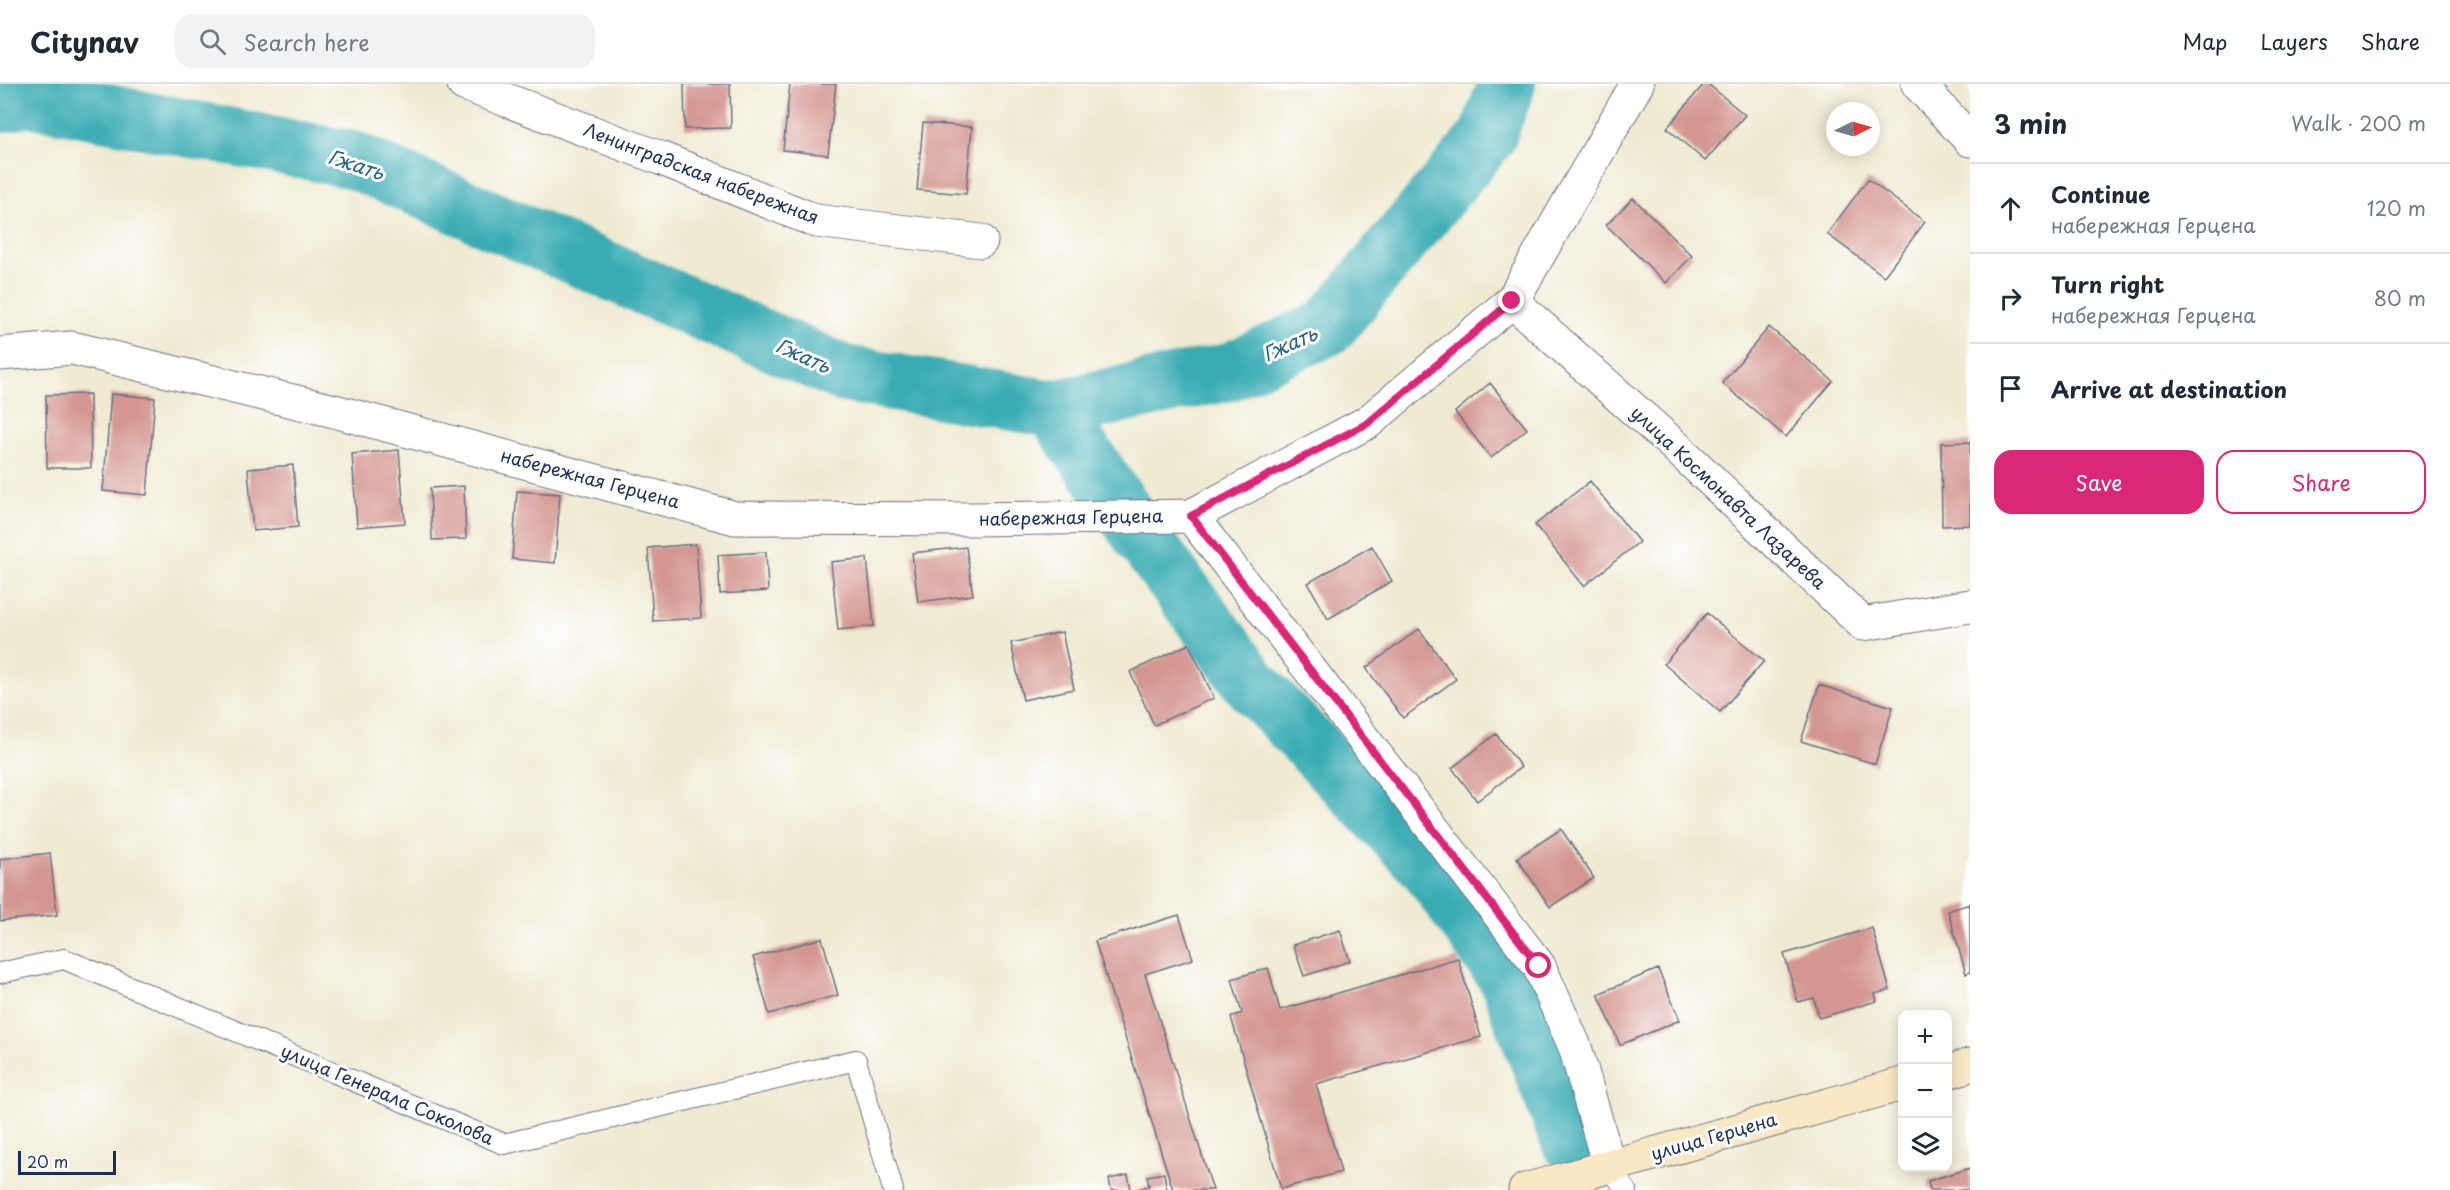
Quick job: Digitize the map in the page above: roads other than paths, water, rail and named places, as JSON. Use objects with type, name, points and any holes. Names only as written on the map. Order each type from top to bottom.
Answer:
[{"type":"street","name":"Ленинградская набережная","points":[[464,84],[816,220],[981,241]]},
{"type":"street","name":"набережная Герцена","points":[[0,354],[72,348],[334,411],[735,518],[973,519],[1191,516],[1368,423],[1512,301],[1637,84]]},
{"type":"street","points":[[1918,84],[1970,141]]},
{"type":"street","name":"улица Космонавта Лазарева","points":[[1512,301],[1676,447],[1863,624],[1970,606]]},
{"type":"street","points":[[1191,516],[1539,966],[1575,1047],[1618,1178]]},
{"type":"street","points":[[1952,1070],[1970,1065]]},
{"type":"street","name":"улица Герцена","points":[[1525,1190],[1618,1178],[1898,1085]]},
{"type":"lane","name":"улица Генерала Соколова","points":[[0,973],[64,958],[504,1144],[856,1060],[893,1190]]},
{"type":"waterway","name":"Гжать","points":[[0,104],[29,98],[354,160],[845,374],[1053,409],[1229,372],[1328,327],[1487,137],[1507,84]]},
{"type":"waterway","points":[[1053,409],[1142,537],[1251,683],[1428,867],[1507,977],[1569,1140]]}]
